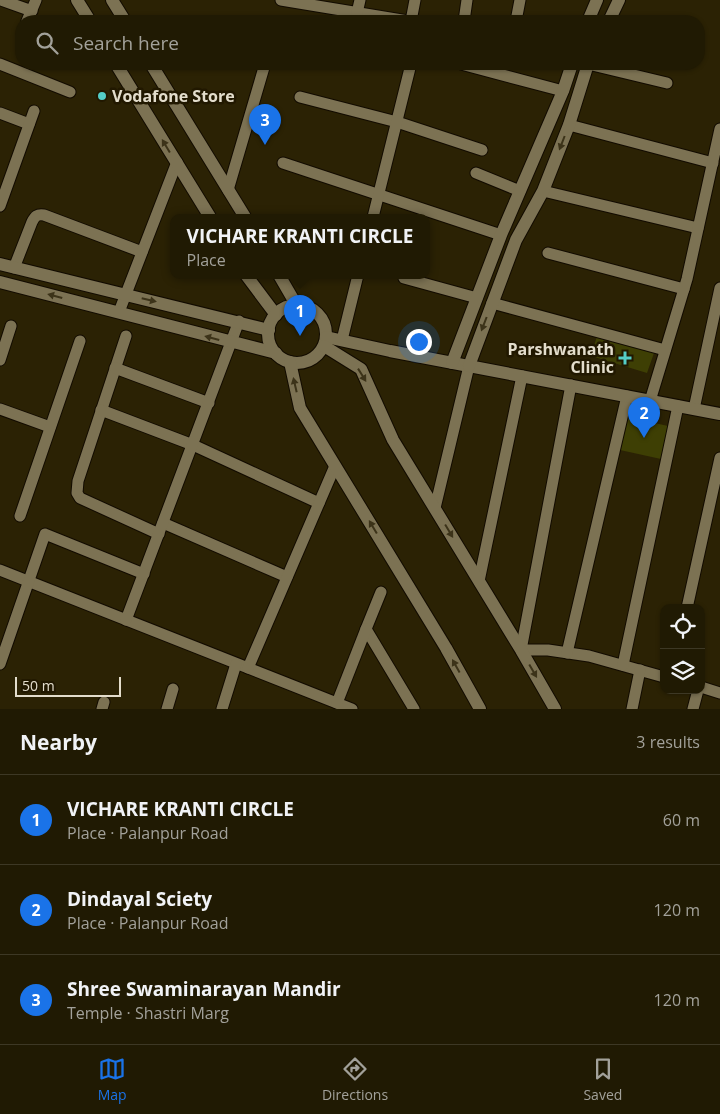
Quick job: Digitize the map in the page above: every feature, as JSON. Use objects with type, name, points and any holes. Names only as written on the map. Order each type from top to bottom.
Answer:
[{"type":"street","points":[[1,0],[27,15]]},
{"type":"street","points":[[29,15],[36,0]]},
{"type":"street","points":[[77,0],[86,15]]},
{"type":"street","points":[[112,0],[121,15]]},
{"type":"street","points":[[281,0],[302,2],[370,15]]},
{"type":"street","points":[[357,13],[360,0]]},
{"type":"street","points":[[411,15],[415,0]]},
{"type":"street","points":[[465,15],[468,0]]},
{"type":"street","points":[[517,15],[520,0]]},
{"type":"street","points":[[590,15],[596,0]]},
{"type":"street","points":[[612,15],[619,0]]},
{"type":"street","points":[[0,64],[70,92]]},
{"type":"street","points":[[120,70],[208,214]]},
{"type":"street","points":[[155,70],[243,214]]},
{"type":"street","points":[[228,190],[263,70]]},
{"type":"street","points":[[374,214],[410,70]]},
{"type":"street","points":[[485,70],[563,90]]},
{"type":"street","points":[[452,363],[501,235],[570,70]]},
{"type":"street","points":[[435,508],[469,366],[516,240],[543,191],[569,125],[586,70]]},
{"type":"street","points":[[613,70],[667,83]]},
{"type":"street","points":[[300,97],[397,122],[482,150]]},
{"type":"street","points":[[0,206],[34,111]]},
{"type":"street","points":[[0,113],[29,124]]},
{"type":"street","points":[[569,125],[713,163]]},
{"type":"street","points":[[650,400],[684,289],[720,129]]},
{"type":"street","points":[[119,312],[177,162]]},
{"type":"street","points":[[283,163],[501,235]]},
{"type":"street","points":[[476,173],[520,191]]},
{"type":"street","points":[[708,186],[720,188]]},
{"type":"street","points":[[543,191],[698,228]]},
{"type":"street","points":[[14,268],[32,222],[35,216],[39,214],[142,252]]},
{"type":"street","points":[[548,253],[684,289]]},
{"type":"street","points":[[0,264],[239,321],[269,330]]},
{"type":"street","points":[[249,279],[276,315]]},
{"type":"street","points":[[281,279],[297,306]]},
{"type":"street","points":[[342,340],[357,279]]},
{"type":"street","points":[[408,279],[478,298]]},
{"type":"street","points":[[0,282],[231,343],[276,353],[290,362],[298,363],[313,358],[325,342],[325,328],[321,318],[306,307],[297,306],[289,307],[276,315],[269,330],[271,346],[276,353]]},
{"type":"street","points":[[694,409],[715,335],[720,288]]},
{"type":"street","points":[[492,303],[665,350]]},
{"type":"street","points":[[126,620],[239,321]]},
{"type":"street","points":[[0,360],[12,326]]},
{"type":"street","points":[[126,336],[78,481],[77,492],[80,498],[287,577]]},
{"type":"street","points":[[325,342],[342,340],[720,414]]},
{"type":"street","points":[[20,516],[80,341]]},
{"type":"street","points":[[325,342],[361,370],[394,440],[555,709]]},
{"type":"street","points":[[290,362],[300,408],[446,648],[477,708]]},
{"type":"street","points":[[115,368],[209,402]]},
{"type":"street","points":[[479,580],[522,376]]},
{"type":"street","points":[[521,650],[571,385]]},
{"type":"street","points":[[566,653],[627,396]]},
{"type":"street","points":[[623,665],[678,406]]},
{"type":"street","points":[[0,410],[50,427]]},
{"type":"street","points":[[101,410],[193,445],[319,503]]},
{"type":"street","points":[[688,604],[720,458]]},
{"type":"street","points":[[248,668],[335,466]]},
{"type":"street","points":[[0,664],[45,534],[144,574]]},
{"type":"street","points":[[0,570],[352,709]]},
{"type":"street","points":[[336,703],[382,592]]},
{"type":"street","points":[[366,630],[414,709]]},
{"type":"street","points":[[521,650],[589,656],[660,676]]},
{"type":"street","points":[[222,709],[236,664]]},
{"type":"street","points":[[632,709],[640,670]]},
{"type":"street","points":[[705,688],[720,693]]},
{"type":"street","points":[[167,709],[173,689]]},
{"type":"street","points":[[692,709],[697,694]]},
{"type":"building","points":[[597,336],[654,353],[647,373],[591,356]]},
{"type":"building","points":[[628,417],[668,426],[661,459],[620,450]]},
{"type":"place","name":"Vodafone Store","points":[[102,96]]},
{"type":"place","name":"Shree Swaminarayan Mandir","points":[[265,145]]},
{"type":"place","name":"VICHARE KRANTI CIRCLE","points":[[300,336]]},
{"type":"place","name":"Parshwanath Clinic","points":[[625,358]]},
{"type":"place","name":"Dindayal Sciety","points":[[644,438]]}]
